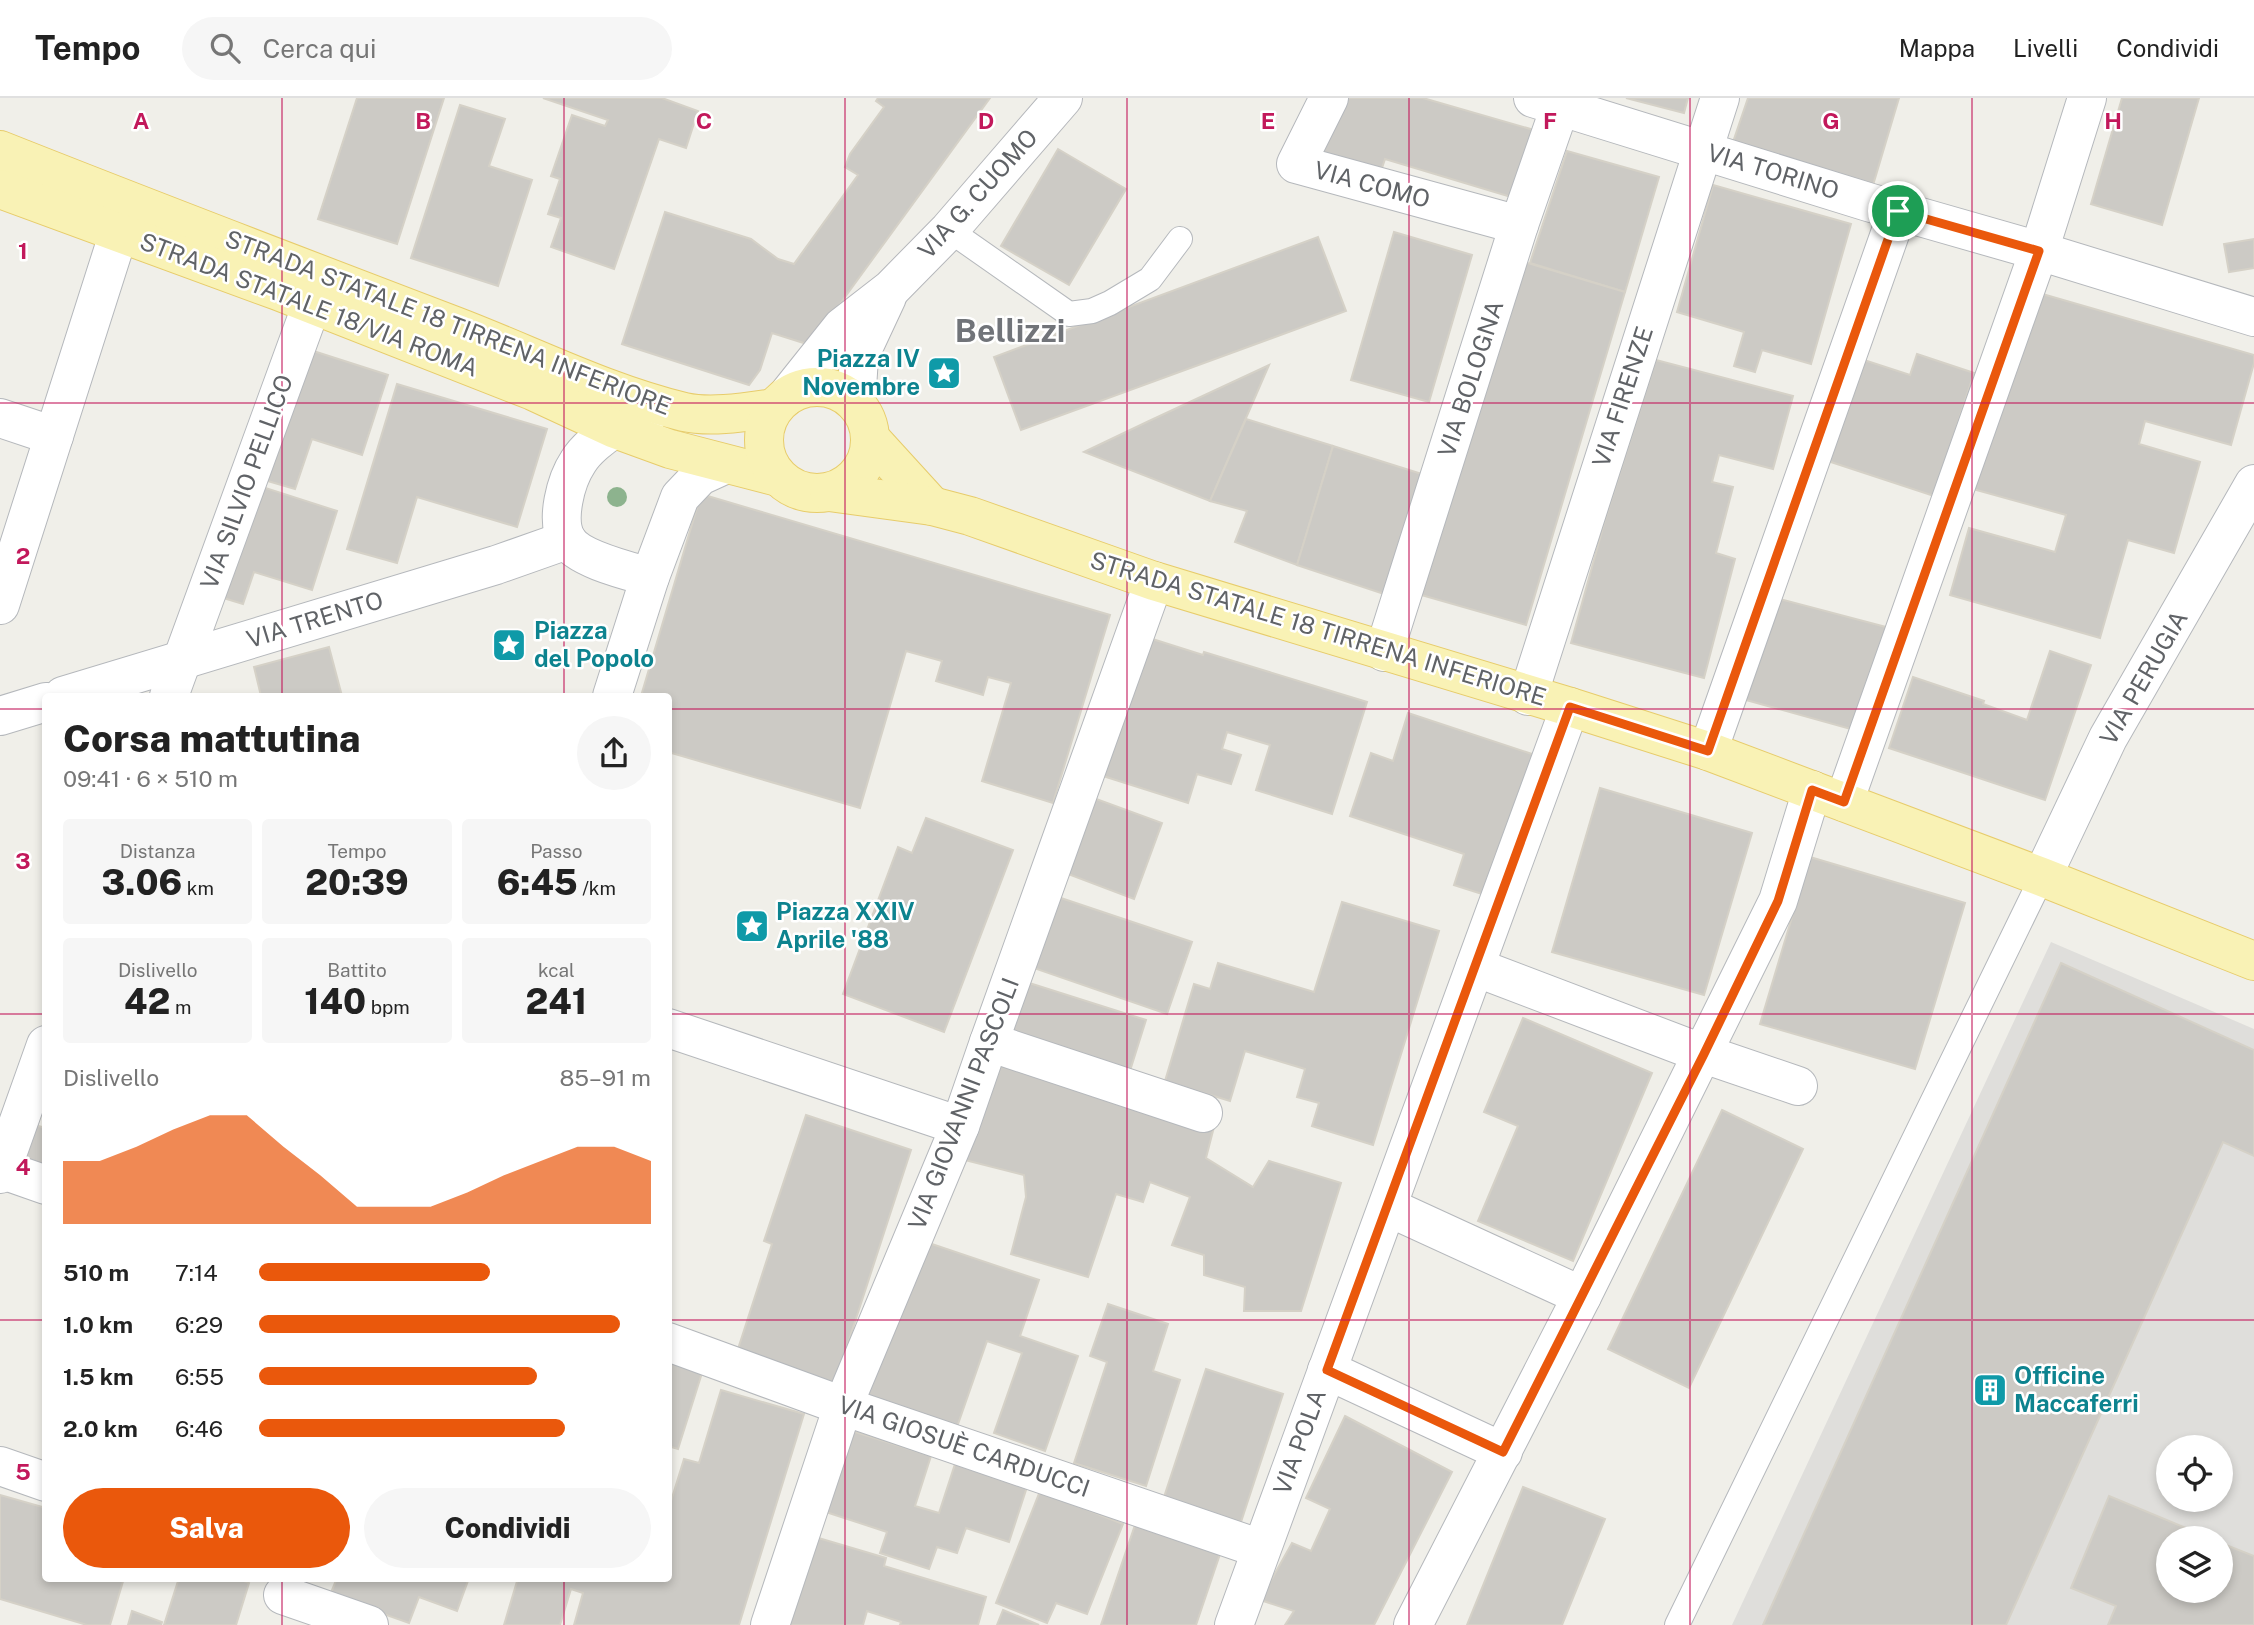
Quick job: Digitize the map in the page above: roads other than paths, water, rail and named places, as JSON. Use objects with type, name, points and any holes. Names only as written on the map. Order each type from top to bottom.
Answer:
[{"type":"main road","name":"STRADA STATALE 18/VIA ROMA","points":[[0,150],[124,217],[312,304],[533,391],[615,429]]},
{"type":"main road","name":"STRADA STATALE 18/VIA ROMA","points":[[0,189],[124,217]]},
{"type":"main road","name":"STRADA STATALE 18 TIRRENA INFERIORE","points":[[124,217],[457,327],[610,389],[686,412],[737,414],[780,402]]},
{"type":"main road","points":[[863,421],[868,456],[860,472],[846,485],[829,492],[811,493],[793,488],[778,477],[768,462],[764,443],[765,425],[780,402],[805,388],[823,387],[841,393],[932,506]]},
{"type":"main road","name":"STRADA STATALE 18 TIRRENA INFERIORE","points":[[615,429],[724,465],[778,477]]},
{"type":"main road","name":"STRADA STATALE 18 TIRRENA INFERIORE","points":[[829,492],[932,506],[970,516],[1154,581],[1708,751],[2042,877],[2254,961]]},
{"type":"street","name":"VIA G. CUOMO","points":[[780,402],[842,327],[891,289],[949,230],[1063,98]]},
{"type":"street","name":"VIA COMO","points":[[1329,98],[1296,164],[1519,225]]},
{"type":"street","name":"VIA FIRENZE","points":[[1528,695],[1720,98]]},
{"type":"street","points":[[1413,1625],[1583,1296],[1704,1054],[1828,796],[2039,251],[2087,98]]},
{"type":"street","name":"VIA BOLOGNA","points":[[1384,652],[1519,225],[1547,103]]},
{"type":"street","name":"VIA TORINO","points":[[1547,103],[2254,317]]},
{"type":"street","points":[[1708,751],[1898,211]]},
{"type":"street","points":[[0,605],[124,217]]},
{"type":"street","name":"VIA G. CUOMO","points":[[863,421],[859,357],[891,289]]},
{"type":"street","name":"VIA SILVIO PELLICO","points":[[170,693],[312,304]]},
{"type":"street","points":[[650,577],[607,565],[588,556],[567,540],[561,514],[565,492],[578,462],[615,429],[686,412]]},
{"type":"street","points":[[0,418],[54,436]]},
{"type":"street","points":[[613,693],[650,577],[680,497],[700,476],[724,465]]},
{"type":"street","name":"VIA PERUGIA","points":[[2042,877],[2108,738],[2254,484]]},
{"type":"street","name":"VIA TRENTO","points":[[73,693],[496,565],[567,540]]},
{"type":"street","name":"VIA GIOVANNI PASCOLI","points":[[770,1625],[843,1406],[960,1126],[1154,581]]},
{"type":"street","points":[[0,716],[42,703]]},
{"type":"street","name":"VIA POLA","points":[[1234,1625],[1570,707]]},
{"type":"street","points":[[1475,967],[1704,1054],[1798,1086]]},
{"type":"street","points":[[672,1029],[960,1126]]},
{"type":"street","points":[[989,1042],[1203,1113]]},
{"type":"street","points":[[42,1056],[0,1171],[42,1184]]},
{"type":"street","points":[[1388,1206],[1583,1296]]},
{"type":"street","name":"VIA GIOSUÈ CARDUCCI","points":[[672,1343],[843,1406],[1261,1549]]},
{"type":"street","points":[[1327,1370],[1503,1452]]},
{"type":"street","points":[[0,1466],[42,1481]]},
{"type":"street","points":[[281,1599],[369,1625]]},
{"type":"lane","points":[[949,230],[1069,314],[1092,311],[1150,279],[1180,239]]},
{"type":"lane","points":[[1677,1625],[2042,877]]},
{"type":"place","name":"Piazza IV Novembre","points":[[944,373]]},
{"type":"place","name":"Piazza del Popolo","points":[[509,645]]},
{"type":"place","name":"Piazza XXIV Aprile '88","points":[[752,926]]},
{"type":"place","name":"Officine Maccaferri","points":[[1990,1390]]},
{"type":"district","name":"Bellizzi","points":[[1010,331]]}]
